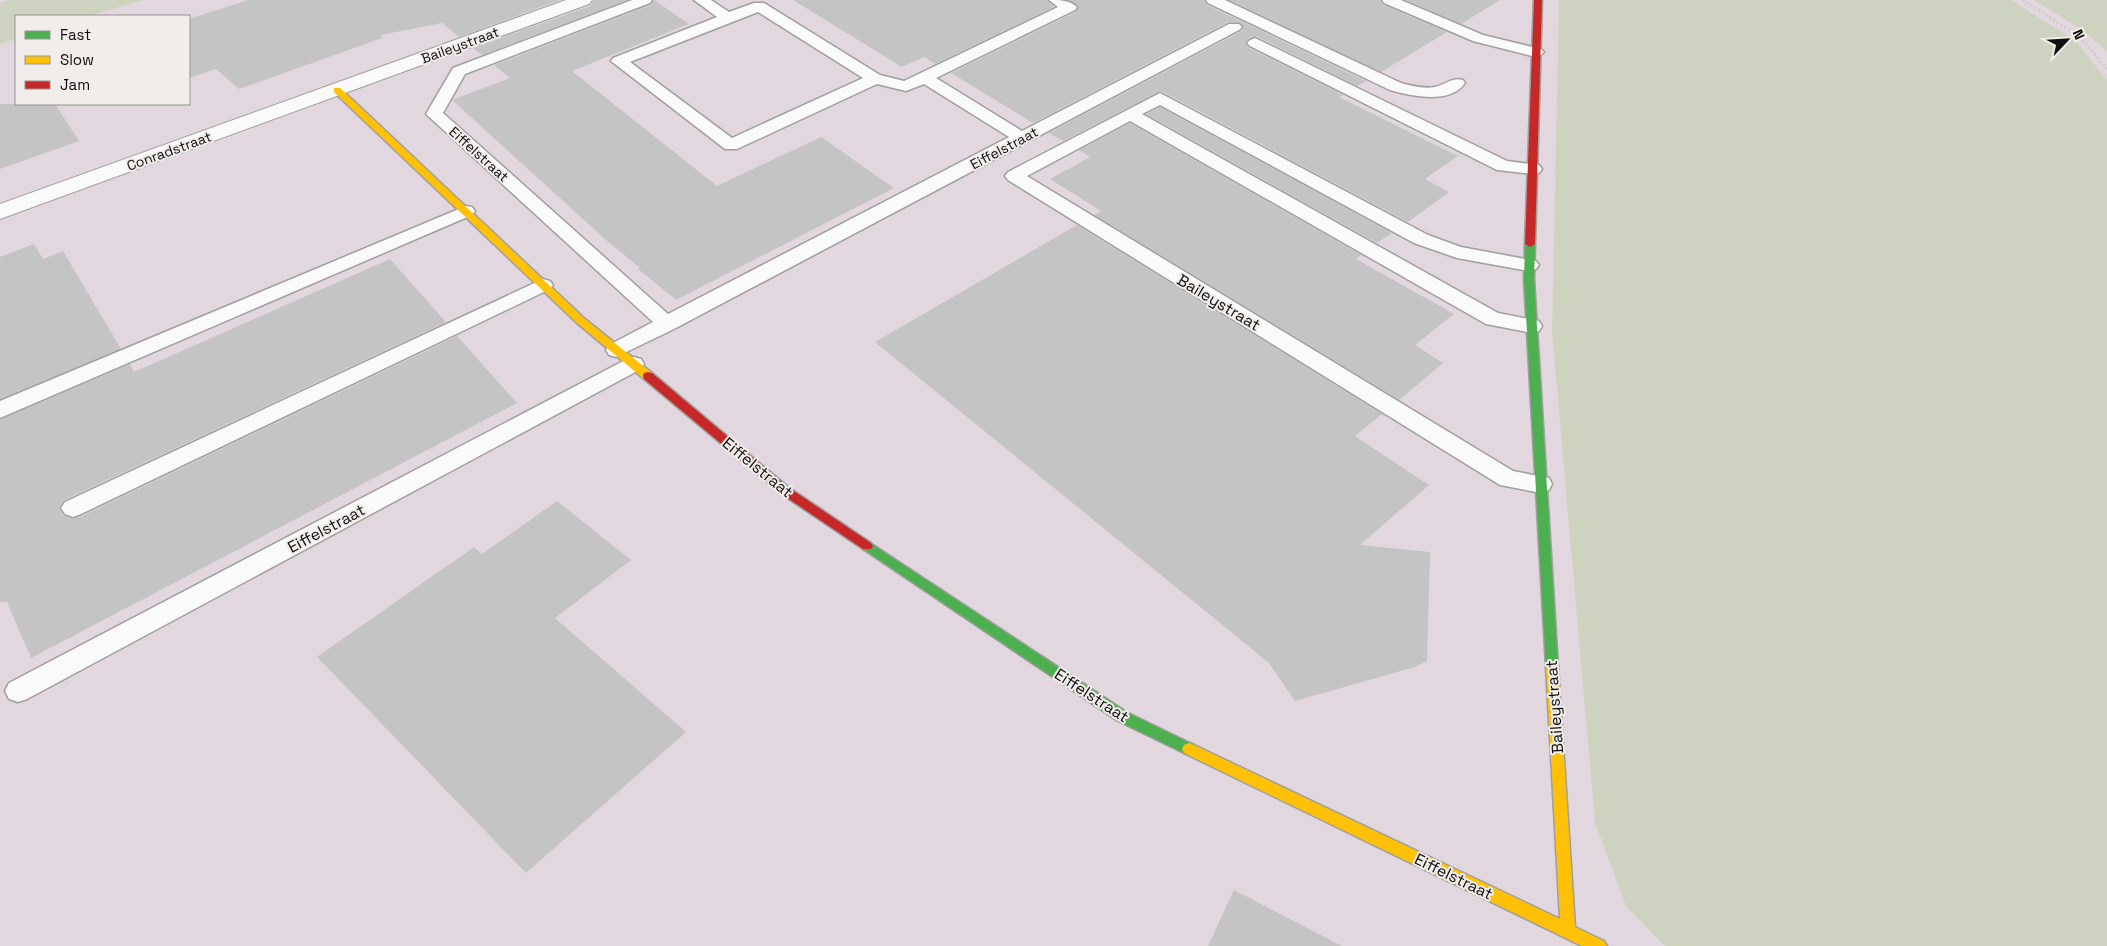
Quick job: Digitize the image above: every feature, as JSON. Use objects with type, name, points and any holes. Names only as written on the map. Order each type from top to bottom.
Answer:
[{"type":"street","name":"Baileystraat","points":[[337,90],[583,0]]},
{"type":"street","name":"Baileystraat","points":[[1538,0],[1529,265],[1540,484],[1568,931]]},
{"type":"street","name":"Eiffelstraat","points":[[337,90],[543,285],[625,357],[784,490],[1123,717],[1599,946]]},
{"type":"street","name":"Conradstraat","points":[[0,212],[337,90]]},
{"type":"lane","name":"Eiffelstraat","points":[[644,0],[458,71],[434,114],[667,324]]},
{"type":"lane","points":[[702,0],[728,18]]},
{"type":"lane","points":[[875,79],[731,146],[619,62],[759,6],[875,79],[906,86],[1070,7],[1056,0]]},
{"type":"lane","points":[[1213,0],[1396,87],[1426,94],[1445,91],[1457,83]]},
{"type":"lane","points":[[1389,0],[1478,38],[1536,52]]},
{"type":"lane","name":"Eiffelstraat","points":[[18,691],[625,357],[667,324],[1234,27]]},
{"type":"lane","points":[[1255,43],[1503,166],[1533,169]]},
{"type":"lane","points":[[924,77],[1022,138]]},
{"type":"lane","name":"Baileystraat","points":[[1529,265],[1457,252],[1421,239],[1160,98],[1014,176],[1508,479],[1540,484]]},
{"type":"lane","points":[[1130,114],[1493,319],[1532,326]]},
{"type":"lane","points":[[0,410],[466,211]]},
{"type":"lane","points":[[73,508],[543,285]]},
{"type":"path","points":[[2023,0],[2080,37],[2107,69]]},
{"type":"shaded area","points":[[0,0],[2107,0],[2107,946],[0,946]]},
{"type":"green space","points":[[9,0],[143,0],[93,15],[15,15],[15,39],[0,44],[0,3]]},
{"type":"green space","points":[[1559,0],[2011,0],[2077,42],[2107,81],[2107,946],[1665,946],[1626,906],[1595,823],[1552,331]]},
{"type":"green space","points":[[2034,0],[2107,0],[2107,51],[2084,31]]},
{"type":"building","points":[[248,0],[560,0],[459,37],[442,23],[381,35],[382,38],[239,89],[216,69],[190,78],[190,19]]},
{"type":"building","points":[[594,0],[627,0],[482,55],[473,48],[590,6]]},
{"type":"building","points":[[654,0],[689,24],[572,71],[717,186],[821,137],[894,188],[676,300],[638,269],[640,268],[606,240],[452,100],[510,78],[494,65],[651,5]]},
{"type":"building","points":[[793,0],[1047,0],[1054,7],[935,64],[924,57],[902,67]]},
{"type":"building","points":[[1068,0],[1204,0],[1207,5],[1366,81],[1357,86],[1256,36],[1249,38],[1245,43],[1249,48],[1343,95],[1339,97],[1458,156],[1425,179],[1449,192],[1408,222],[1161,91],[1063,141],[1049,133],[1240,32],[1244,27],[1239,22],[1228,22],[1033,123],[951,73],[1076,12],[1078,6]]},
{"type":"building","points":[[1229,0],[1380,0],[1383,5],[1447,32],[1381,72]]},
{"type":"building","points":[[1406,0],[1500,0],[1461,24]]},
{"type":"building","points":[[0,104],[56,105],[79,141],[0,169]]},
{"type":"building","points":[[1160,107],[1392,233],[1377,243],[1146,114]]},
{"type":"building","points":[[1130,123],[1361,255],[1356,259],[1454,314],[1415,345],[1443,363],[1399,400],[1094,215],[1101,211],[1050,179],[1090,157],[1079,150]]},
{"type":"building","points":[[1077,225],[1382,414],[1355,436],[1429,485],[1360,545],[1430,552],[1427,661],[1415,667],[1295,701],[1269,663],[875,342]]},
{"type":"building","points":[[34,244],[43,259],[63,251],[121,349],[0,399],[0,257]]},
{"type":"building","points":[[390,259],[446,322],[64,500],[59,507],[63,515],[72,519],[82,516],[457,336],[517,403],[31,658],[7,602],[0,602],[0,420],[130,364],[134,372]]},
{"type":"building","points":[[557,501],[631,560],[555,618],[686,732],[526,873],[317,657],[474,547],[482,554]]},
{"type":"building","points":[[1234,890],[1342,946],[1208,946]]},
{"type":"traffic: fast","points":[[1530,244],[1529,279],[1552,667]]},
{"type":"traffic: fast","points":[[867,546],[1123,717],[1189,749]]},
{"type":"traffic: slow","points":[[337,90],[581,321],[648,376]]},
{"type":"traffic: slow","points":[[1552,667],[1568,931]]},
{"type":"traffic: slow","points":[[1189,749],[1599,946]]},
{"type":"traffic: jam","points":[[1530,244],[1538,0]]},
{"type":"traffic: jam","points":[[648,376],[784,490],[867,546]]}]
